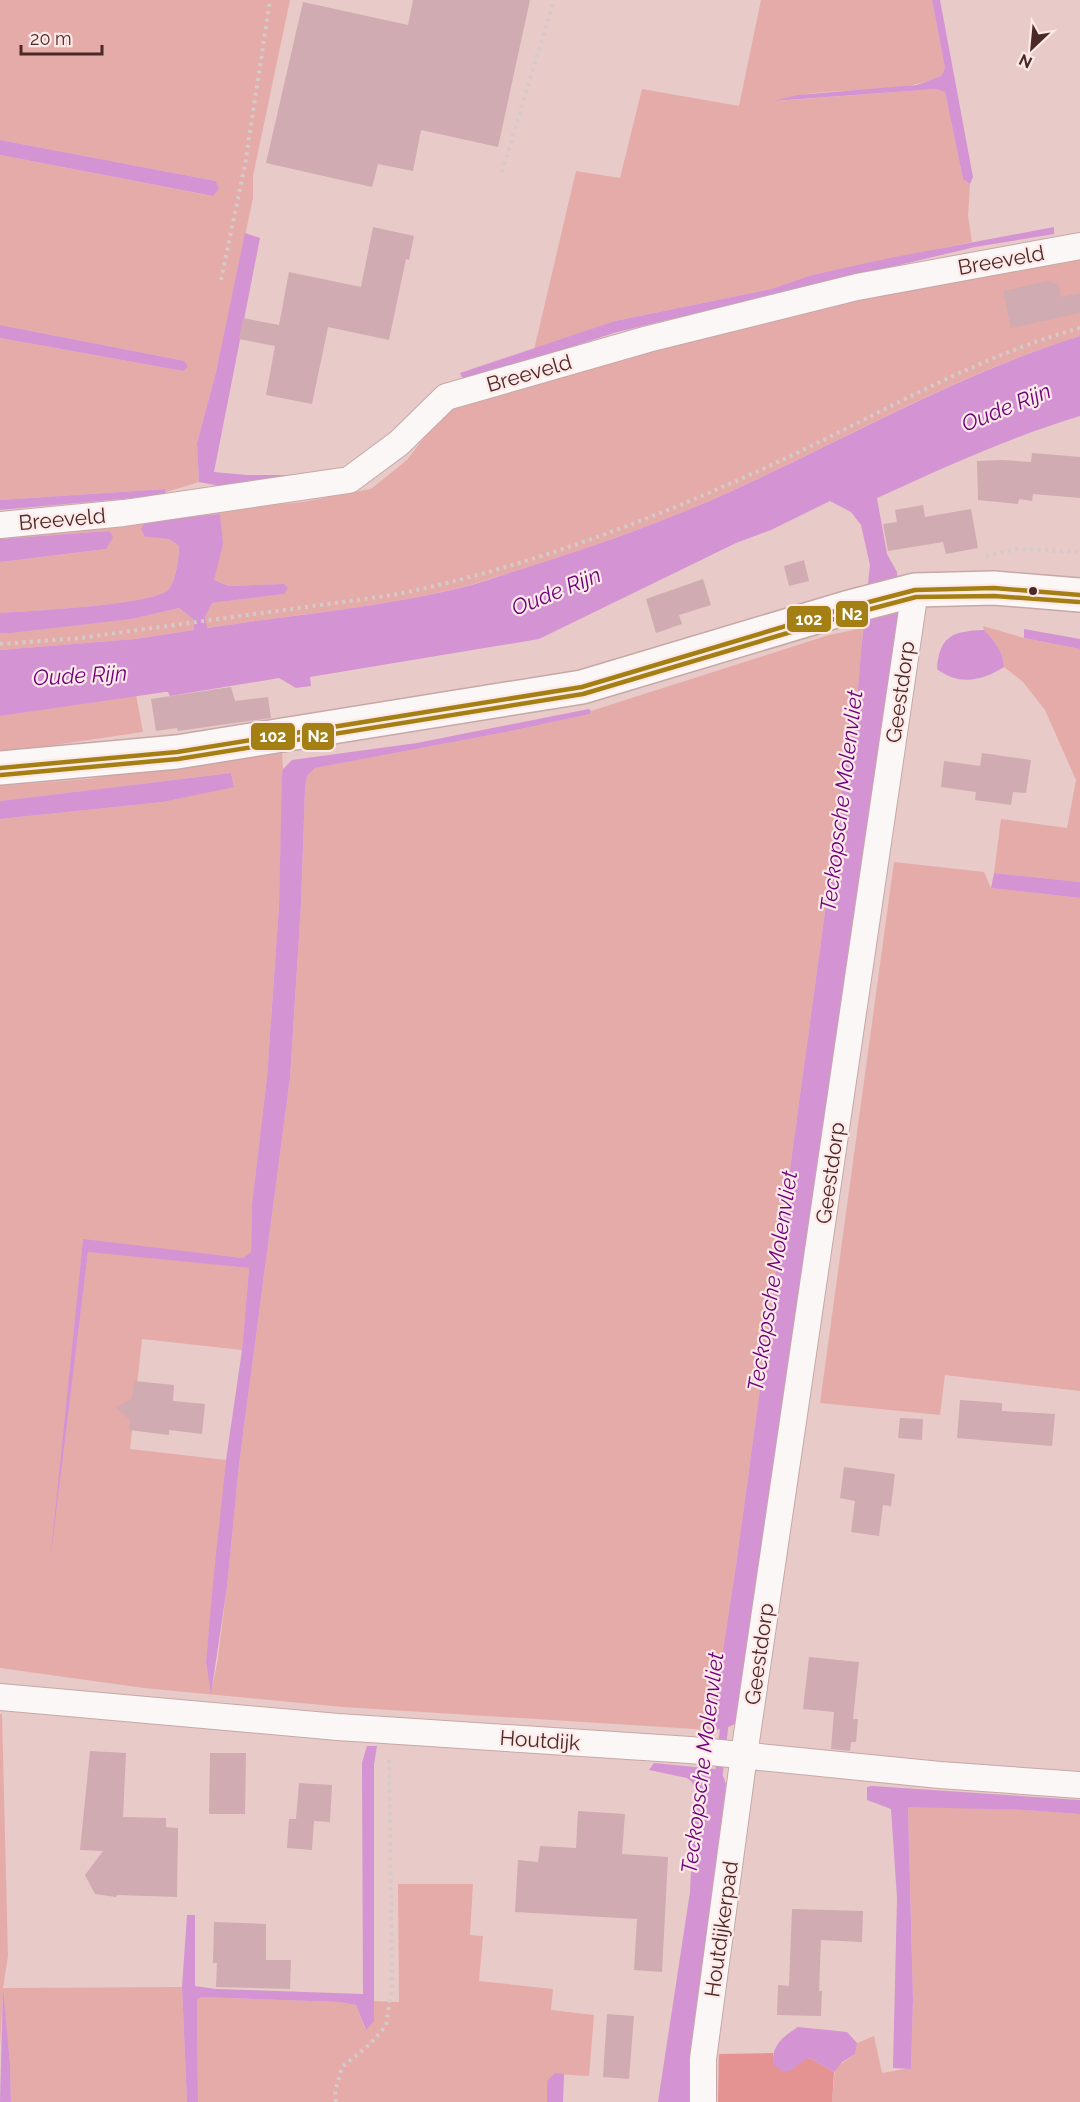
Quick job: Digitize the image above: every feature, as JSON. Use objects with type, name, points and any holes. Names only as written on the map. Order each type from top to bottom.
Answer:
[{"type":"main road","points":[[0,768],[177,752],[582,687],[846,608],[909,592],[994,588],[1080,595]]},
{"type":"street","name":"Breeveld","points":[[0,525],[124,513],[349,480],[399,444],[446,397],[648,339],[857,286],[1080,246]]},
{"type":"street","name":"Geestdorp","points":[[737,1754],[909,592]]},
{"type":"street","name":"Houtdijk","points":[[0,1697],[388,1731],[690,1750],[940,1775],[1080,1785]]},
{"type":"street","name":"Houtdijkerpad","points":[[703,2102],[703,2059],[737,1754]]},
{"type":"path","points":[[221,280],[245,165],[270,0]]},
{"type":"path","points":[[502,172],[554,0]]},
{"type":"path","points":[[0,644],[80,638],[193,624],[393,595],[487,572],[604,534],[780,460],[978,365],[1080,328]]},
{"type":"path","points":[[336,2102],[335,2092],[342,2067],[369,2045],[386,2026],[392,1986],[388,1731]]},
{"type":"shaded area","points":[[0,0],[290,0],[253,176],[253,198],[216,372],[197,443],[199,482],[166,492],[164,489],[0,500],[0,338],[183,371],[188,367],[185,361],[0,325],[0,155],[212,196],[219,189],[216,181],[0,140]]},
{"type":"shaded area","points":[[761,0],[932,0],[945,68],[941,76],[901,87],[817,93],[777,101],[936,89],[945,92],[963,179],[970,184],[968,216],[972,242],[812,275],[771,289],[615,321],[534,350],[576,171],[620,178],[642,89],[739,106]]},
{"type":"shaded area","points":[[1080,259],[1080,336],[973,376],[715,498],[592,546],[467,586],[428,595],[206,628],[205,617],[212,603],[283,594],[287,588],[284,584],[229,586],[214,580],[219,514],[173,518],[145,537],[169,539],[179,546],[175,575],[168,590],[139,600],[0,613],[0,562],[106,549],[109,531],[0,539],[0,531],[303,502],[371,489],[407,460],[450,403],[840,297],[969,272]]},
{"type":"shaded area","points":[[179,608],[193,619],[194,630],[135,639],[0,650],[0,633],[132,619]]},
{"type":"shaded area","points":[[983,626],[1024,638],[1080,649],[1080,882],[994,873],[1001,819],[1067,828],[1076,780],[1045,710],[1023,682],[1004,667],[1000,651]]},
{"type":"shaded area","points":[[863,628],[856,713],[846,758],[737,1558],[711,1730],[343,1707],[144,1688],[0,1668],[0,819],[163,802],[234,786],[231,773],[0,801],[0,786],[87,779],[282,752],[279,906],[267,1077],[252,1204],[251,1252],[243,1258],[83,1240],[55,1516],[88,1251],[249,1268],[242,1350],[142,1339],[130,1449],[226,1460],[206,1662],[211,1692],[227,1587],[239,1465],[290,1078],[307,776],[314,768],[590,714],[591,711],[829,635]]},
{"type":"shaded area","points":[[136,695],[143,732],[0,753],[0,716]]},
{"type":"shaded area","points":[[894,862],[984,872],[991,888],[1080,898],[1080,1391],[945,1375],[940,1415],[820,1403]]},
{"type":"shaded area","points":[[0,1714],[2,1714],[8,1956],[3,1988],[182,1987],[187,2102],[11,2102],[10,2063],[3,1995],[0,2046]]},
{"type":"shaded area","points":[[908,1806],[1080,1814],[1080,2102],[832,2102],[835,2068],[855,2054],[857,2043],[874,2036],[882,2073],[911,2068],[913,2000]]},
{"type":"shaded area","points":[[398,1884],[473,1884],[470,1935],[483,1936],[479,1981],[553,1989],[551,2010],[594,2015],[589,2076],[555,2074],[547,2081],[547,2102],[198,2102],[197,2000],[201,1997],[340,2002],[356,2005],[365,2029],[374,2020],[373,2001],[399,2002]]},
{"type":"shaded area","points":[[773,2053],[773,2063],[794,2068],[803,2060],[810,2058],[834,2072],[832,2102],[718,2102],[719,2054]]},
{"type":"water","points":[[932,0],[940,0],[973,177],[970,184],[963,179],[945,92],[936,89],[773,101],[798,95],[917,85],[941,76],[945,68]]},
{"type":"water","points":[[0,140],[216,181],[219,189],[213,196],[0,155]]},
{"type":"water","points":[[1054,227],[1054,234],[975,247],[617,332],[479,377],[463,379],[460,373],[615,321],[771,289],[812,275],[890,258]]},
{"type":"water","points":[[245,233],[260,238],[214,472],[293,475],[292,483],[241,490],[199,482],[197,443],[216,372]]},
{"type":"water","points":[[0,325],[185,361],[188,367],[183,371],[0,338]]},
{"type":"water","name":"Oude Rijn","points":[[1080,336],[1080,416],[1002,443],[877,498],[887,554],[897,572],[899,629],[737,1723],[724,1729],[711,1730],[737,1558],[846,758],[856,713],[870,565],[861,525],[851,512],[830,501],[771,530],[736,543],[539,639],[310,677],[311,686],[296,688],[279,678],[170,696],[168,692],[165,692],[0,716],[0,650],[135,639],[194,630],[193,619],[179,608],[132,619],[10,633],[0,633],[0,613],[115,603],[157,595],[171,586],[178,563],[179,546],[169,539],[145,537],[141,529],[144,524],[173,518],[220,514],[223,544],[214,580],[229,586],[284,584],[288,588],[284,594],[212,603],[205,617],[207,628],[365,606],[468,586],[575,552],[663,520],[767,474],[974,376]]},
{"type":"water","points":[[165,489],[166,495],[0,510],[0,500]]},
{"type":"water","points":[[109,531],[113,537],[106,549],[0,562],[0,539]]},
{"type":"water","points":[[1024,629],[1080,639],[1080,649],[1024,638]]},
{"type":"water","points":[[984,630],[1000,651],[1004,667],[987,676],[971,680],[954,678],[937,669],[938,658],[945,642],[956,634]]},
{"type":"water","points":[[589,709],[590,714],[315,768],[307,776],[290,1078],[239,1465],[227,1587],[211,1694],[206,1662],[213,1583],[226,1460],[242,1350],[249,1268],[88,1252],[50,1562],[83,1239],[243,1258],[251,1252],[252,1204],[267,1077],[279,906],[283,769],[292,760],[417,743]]},
{"type":"water","points":[[231,773],[234,787],[163,802],[0,819],[0,801]]},
{"type":"water","points":[[994,873],[1080,882],[1080,898],[991,888]]},
{"type":"water","points":[[367,1746],[377,1746],[374,1765],[374,2021],[366,2030],[356,2005],[340,2002],[201,1997],[197,2000],[198,2102],[187,2102],[182,1987],[187,1915],[195,1915],[195,1986],[216,1989],[363,1994],[362,1763]]},
{"type":"water","points":[[654,1763],[715,1769],[723,1776],[726,1784],[701,1982],[690,2102],[658,2102],[690,1892],[695,1791],[692,1782],[687,1778],[649,1770]]},
{"type":"water","points":[[867,1787],[1080,1800],[1080,1814],[908,1807],[913,2000],[911,2069],[893,2068],[897,1898],[891,1809],[867,1800]]},
{"type":"water","points":[[3,1989],[10,2063],[11,2102],[0,2102]]},
{"type":"water","points":[[798,2027],[847,2032],[857,2043],[855,2054],[842,2062],[834,2072],[810,2058],[788,2072],[779,2069],[773,2063],[777,2046],[784,2037]]},
{"type":"water","points":[[555,2073],[564,2074],[563,2102],[547,2102],[547,2081]]},
{"type":"building","points":[[413,0],[530,0],[498,147],[421,130],[413,171],[378,164],[372,187],[266,163],[303,2],[408,25]]},
{"type":"building","points":[[373,227],[414,236],[409,260],[406,259],[389,340],[328,327],[312,404],[266,395],[275,346],[239,339],[243,318],[279,325],[289,272],[361,287]]},
{"type":"building","points":[[1048,281],[1059,285],[1061,297],[1080,293],[1080,313],[1011,328],[1003,291]]},
{"type":"building","points":[[1032,453],[1080,457],[1080,498],[1033,494],[1032,501],[1019,499],[1018,504],[978,500],[977,461],[1031,462]]},
{"type":"building","points":[[923,505],[925,517],[971,509],[978,548],[946,554],[943,542],[888,551],[883,524],[897,522],[895,510]]},
{"type":"building","points":[[804,560],[809,581],[789,586],[784,566]]},
{"type":"building","points":[[703,579],[711,605],[679,615],[682,624],[656,633],[646,599]]},
{"type":"building","points":[[231,687],[235,701],[268,697],[271,718],[178,731],[177,728],[156,731],[151,699]]},
{"type":"building","points":[[982,753],[1031,760],[1026,793],[1013,792],[1011,805],[975,800],[976,792],[941,787],[944,761],[980,766]]},
{"type":"building","points":[[134,1381],[174,1385],[173,1401],[205,1404],[202,1434],[169,1430],[169,1435],[129,1430],[130,1420],[116,1408],[132,1398]]},
{"type":"building","points":[[960,1400],[1002,1403],[1002,1411],[1055,1414],[1052,1446],[957,1438]]},
{"type":"building","points":[[900,1418],[923,1419],[922,1440],[898,1438]]},
{"type":"building","points":[[844,1467],[895,1474],[891,1506],[883,1505],[879,1536],[851,1532],[855,1501],[840,1498]]},
{"type":"building","points":[[809,1657],[859,1662],[853,1719],[858,1719],[856,1742],[851,1742],[850,1751],[831,1749],[834,1712],[803,1709]]},
{"type":"building","points":[[90,1751],[126,1753],[123,1817],[166,1818],[166,1827],[178,1828],[177,1897],[117,1895],[116,1897],[95,1894],[85,1875],[103,1851],[80,1850]]},
{"type":"building","points":[[210,1753],[246,1753],[245,1814],[209,1814]]},
{"type":"building","points":[[299,1783],[332,1785],[330,1822],[314,1821],[312,1850],[287,1848],[289,1819],[296,1819]]},
{"type":"building","points":[[578,1811],[625,1814],[622,1854],[668,1857],[662,1972],[634,1970],[637,1919],[515,1912],[518,1860],[538,1862],[540,1846],[576,1848]]},
{"type":"building","points":[[792,1909],[863,1911],[862,1942],[821,1940],[819,1991],[822,1991],[821,2016],[777,2015],[778,1985],[789,1986]]},
{"type":"building","points":[[214,1922],[266,1924],[266,1960],[291,1960],[290,1989],[216,1987],[217,1963],[213,1963]]},
{"type":"building","points":[[607,2014],[634,2016],[629,2079],[603,2077]]},
{"type":"waterway","name":"Teckopsche Molenvliet","points":[[718,1781],[725,1720]]},
{"type":"transit line","name":"102","points":[[0,768],[177,752],[582,687],[846,608],[915,590],[994,588],[1080,595]]},
{"type":"transit line","name":"N2","points":[[1,775],[178,759],[583,694],[916,597],[994,596],[1079,602]]}]
